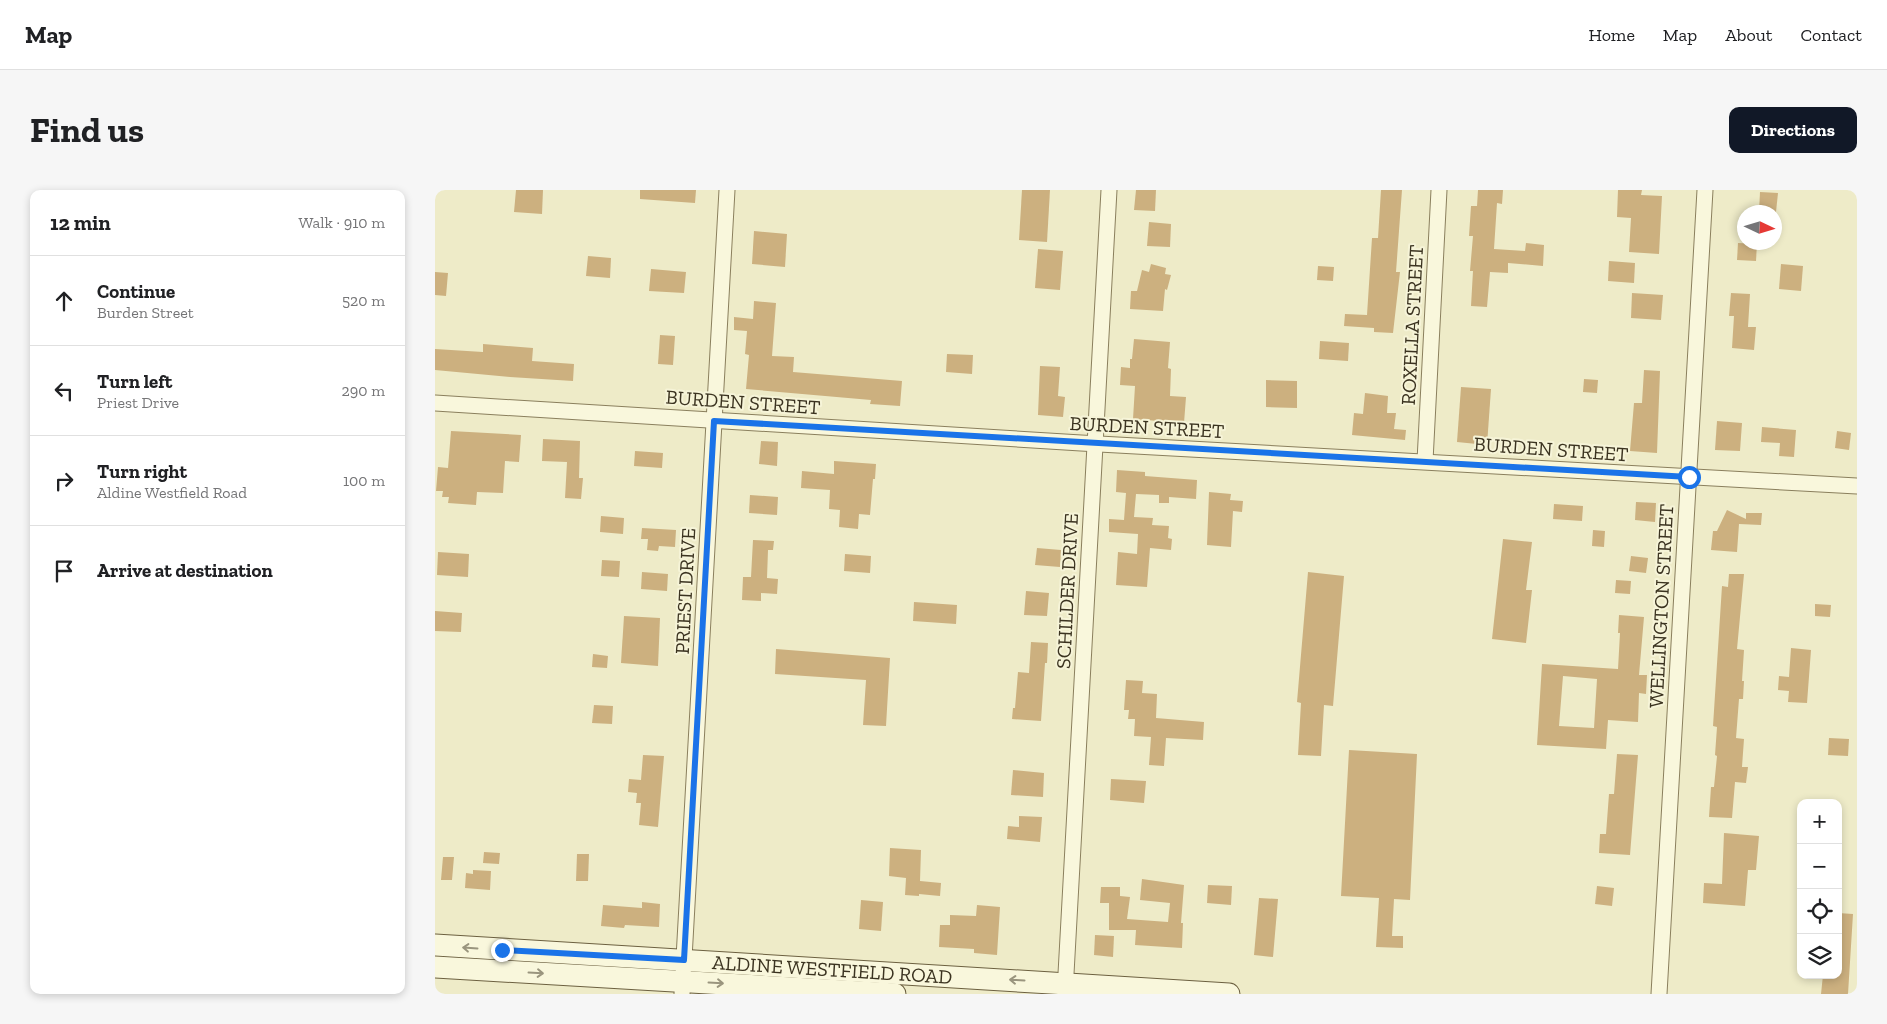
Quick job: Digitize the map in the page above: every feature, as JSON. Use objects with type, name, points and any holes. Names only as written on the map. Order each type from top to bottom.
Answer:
[{"type":"main road","name":"ALDINE WESTFIELD ROAD","points":[[435,945],[877,972],[1065,988],[1229,994]]},
{"type":"main road","points":[[501,971],[502,950]]},
{"type":"main road","name":"ALDINE WESTFIELD ROAD","points":[[435,967],[501,971],[683,988],[886,993]]},
{"type":"main road","points":[[877,972],[886,993]]},
{"type":"street","name":"PRIEST DRIVE","points":[[683,988],[727,190]]},
{"type":"street","name":"SCHILDER DRIVE","points":[[1065,988],[1109,190]]},
{"type":"street","name":"ROXELLA STREET","points":[[1425,462],[1439,190]]},
{"type":"street","name":"WELLINGTON STREET","points":[[1659,994],[1705,190]]},
{"type":"street","name":"BURDEN STREET","points":[[435,403],[1095,444],[1857,486]]},
{"type":"building","points":[[516,190],[543,190],[542,214],[514,212]]},
{"type":"building","points":[[640,190],[696,190],[695,203],[640,199]]},
{"type":"building","points":[[1022,190],[1050,190],[1047,242],[1019,240]]},
{"type":"building","points":[[1136,190],[1156,190],[1155,211],[1134,210]]},
{"type":"building","points":[[1381,190],[1402,190],[1396,272],[1400,272],[1393,333],[1374,332],[1374,328],[1344,326],[1345,314],[1367,315],[1372,238],[1378,238]]},
{"type":"building","points":[[1478,190],[1503,190],[1502,204],[1497,203],[1494,249],[1525,251],[1526,243],[1544,245],[1543,266],[1508,263],[1508,273],[1490,272],[1487,307],[1471,306],[1473,271],[1470,271],[1473,236],[1469,236],[1471,206],[1477,206]]},
{"type":"building","points":[[1618,190],[1642,190],[1641,195],[1662,196],[1659,254],[1629,252],[1631,218],[1617,217]]},
{"type":"building","points":[[1760,192],[1778,193],[1777,205],[1759,205]]},
{"type":"building","points":[[1149,222],[1171,224],[1170,247],[1147,246]]},
{"type":"building","points":[[754,231],[787,234],[785,267],[752,264]]},
{"type":"building","points":[[1038,249],[1063,251],[1060,290],[1035,288]]},
{"type":"building","points":[[1738,250],[1757,250],[1756,261],[1737,260]]},
{"type":"building","points":[[588,256],[611,258],[610,278],[586,276]]},
{"type":"building","points":[[1609,261],[1635,263],[1634,283],[1608,281]]},
{"type":"building","points":[[1151,264],[1166,268],[1165,274],[1171,275],[1167,290],[1165,289],[1163,311],[1130,309],[1131,291],[1137,291],[1142,270],[1149,272]]},
{"type":"building","points":[[1781,264],[1803,266],[1801,291],[1779,289]]},
{"type":"building","points":[[1318,266],[1334,267],[1333,281],[1317,280]]},
{"type":"building","points":[[651,269],[686,272],[684,293],[649,291]]},
{"type":"building","points":[[435,272],[448,273],[446,296],[435,295]]},
{"type":"building","points":[[1632,293],[1663,295],[1661,320],[1631,318]]},
{"type":"building","points":[[1731,293],[1750,294],[1748,327],[1756,327],[1754,350],[1732,348],[1734,316],[1729,316]]},
{"type":"building","points":[[754,301],[776,303],[772,356],[794,357],[793,372],[902,381],[900,406],[870,404],[871,400],[746,389],[749,355],[745,354],[747,331],[734,330],[734,317],[753,319]]},
{"type":"building","points":[[660,335],[675,336],[673,365],[658,364]]},
{"type":"building","points":[[1134,339],[1170,342],[1168,368],[1171,369],[1170,396],[1186,397],[1184,423],[1133,419],[1135,386],[1120,385],[1121,367],[1130,368]]},
{"type":"building","points":[[1320,341],[1349,343],[1348,361],[1319,359]]},
{"type":"building","points":[[483,344],[533,348],[532,361],[574,364],[573,381],[435,370],[435,349],[483,352]]},
{"type":"building","points":[[947,354],[973,355],[972,374],[946,372]]},
{"type":"building","points":[[1040,366],[1060,367],[1058,396],[1065,397],[1063,417],[1038,415]]},
{"type":"building","points":[[1644,370],[1660,371],[1657,453],[1630,451],[1634,403],[1642,403]]},
{"type":"building","points":[[1584,379],[1598,380],[1597,393],[1583,392]]},
{"type":"building","points":[[1266,380],[1297,381],[1297,408],[1266,407]]},
{"type":"building","points":[[1461,387],[1491,389],[1487,445],[1457,442]]},
{"type":"building","points":[[1365,393],[1388,396],[1387,413],[1396,413],[1394,429],[1406,430],[1405,440],[1352,435],[1354,413],[1363,414]]},
{"type":"building","points":[[1717,421],[1742,423],[1740,451],[1715,450]]},
{"type":"building","points":[[1762,427],[1796,430],[1794,457],[1779,456],[1780,443],[1761,442]]},
{"type":"building","points":[[451,431],[521,435],[519,462],[505,461],[503,493],[477,492],[476,505],[448,503],[449,497],[442,497],[443,491],[436,491],[438,467],[448,468]]},
{"type":"building","points":[[1837,431],[1851,433],[1849,450],[1835,448]]},
{"type":"building","points":[[543,439],[580,441],[579,478],[583,478],[581,499],[565,498],[567,462],[542,461]]},
{"type":"building","points":[[761,441],[778,442],[777,466],[759,464]]},
{"type":"building","points":[[635,451],[663,453],[662,468],[634,466]]},
{"type":"building","points":[[834,461],[876,464],[870,515],[859,514],[858,529],[839,527],[840,510],[829,509],[830,490],[801,488],[802,471],[834,474]]},
{"type":"building","points":[[1117,470],[1145,472],[1145,476],[1197,480],[1196,499],[1169,497],[1169,503],[1159,503],[1159,495],[1136,494],[1134,517],[1153,518],[1152,525],[1169,526],[1168,538],[1172,539],[1171,550],[1150,548],[1147,587],[1116,585],[1118,552],[1137,554],[1138,534],[1109,532],[1109,519],[1124,520],[1126,493],[1116,492]]},
{"type":"building","points":[[1209,492],[1231,494],[1230,500],[1243,501],[1242,512],[1233,511],[1231,547],[1207,545]]},
{"type":"building","points":[[750,495],[778,497],[777,515],[749,513]]},
{"type":"building","points":[[1636,502],[1656,503],[1655,522],[1635,520]]},
{"type":"building","points":[[1554,504],[1583,506],[1582,521],[1553,519]]},
{"type":"building","points":[[1727,510],[1746,519],[1746,513],[1762,513],[1761,525],[1739,524],[1737,552],[1711,550],[1713,531],[1717,531]]},
{"type":"building","points":[[601,516],[624,518],[623,534],[600,532]]},
{"type":"building","points":[[642,528],[676,530],[675,547],[659,546],[658,551],[647,550],[648,539],[641,539]]},
{"type":"building","points":[[1593,530],[1605,531],[1604,547],[1592,546]]},
{"type":"building","points":[[1503,539],[1532,542],[1526,590],[1532,590],[1526,643],[1492,639]]},
{"type":"building","points":[[753,540],[774,541],[773,550],[768,550],[767,578],[778,579],[777,594],[761,593],[761,601],[742,600],[743,577],[751,577]]},
{"type":"building","points":[[1037,548],[1061,550],[1060,567],[1035,565]]},
{"type":"building","points":[[438,552],[469,554],[468,577],[437,575]]},
{"type":"building","points":[[845,554],[871,556],[870,573],[844,571]]},
{"type":"building","points":[[1631,556],[1648,558],[1646,573],[1629,571]]},
{"type":"building","points":[[602,560],[620,561],[619,577],[601,576]]},
{"type":"building","points":[[642,572],[668,574],[667,591],[641,589]]},
{"type":"building","points":[[1308,572],[1344,576],[1333,706],[1324,705],[1321,756],[1298,755],[1301,703],[1297,702]]},
{"type":"building","points":[[1729,574],[1744,574],[1737,649],[1744,650],[1742,681],[1744,681],[1743,699],[1739,699],[1736,738],[1744,739],[1742,767],[1748,767],[1746,783],[1735,782],[1732,818],[1709,817],[1711,787],[1714,787],[1717,756],[1715,755],[1717,727],[1713,726],[1722,586],[1728,587]]},
{"type":"building","points":[[1616,580],[1631,581],[1630,594],[1615,593]]},
{"type":"building","points":[[1026,591],[1049,593],[1047,616],[1024,615]]},
{"type":"building","points":[[914,602],[957,605],[956,624],[913,621]]},
{"type":"building","points":[[1815,604],[1831,605],[1830,617],[1815,616]]},
{"type":"building","points":[[435,611],[462,613],[461,632],[435,631]]},
{"type":"building","points":[[1619,615],[1644,617],[1639,675],[1647,675],[1646,694],[1639,693],[1638,722],[1608,720],[1606,749],[1537,745],[1542,664],[1618,669],[1620,633],[1618,633]],"holes":[[[1563,676],[1597,679],[1594,728],[1559,726]]]},
{"type":"building","points":[[624,616],[660,618],[658,666],[621,663]]},
{"type":"building","points":[[1031,642],[1048,643],[1041,721],[1012,719],[1013,708],[1015,708],[1018,672],[1029,673]]},
{"type":"building","points":[[1791,648],[1811,650],[1807,703],[1788,702],[1789,691],[1778,690],[1779,676],[1789,677]]},
{"type":"building","points":[[776,649],[890,658],[886,726],[863,725],[866,680],[775,674]]},
{"type":"building","points":[[593,654],[608,656],[607,668],[592,667]]},
{"type":"building","points":[[1126,680],[1143,681],[1142,693],[1157,694],[1156,718],[1204,722],[1203,740],[1166,738],[1164,766],[1149,765],[1151,737],[1134,736],[1135,719],[1128,719],[1129,710],[1124,710]]},
{"type":"building","points":[[594,705],[613,706],[612,724],[592,723]]},
{"type":"building","points":[[1829,738],[1849,739],[1848,756],[1828,755]]},
{"type":"building","points":[[1349,750],[1417,754],[1410,900],[1394,899],[1392,936],[1403,936],[1403,948],[1376,947],[1379,898],[1341,896]]},
{"type":"building","points":[[1617,754],[1638,755],[1630,855],[1599,853],[1600,834],[1606,834],[1609,794],[1614,794]]},
{"type":"building","points":[[643,755],[664,756],[658,827],[639,825],[641,803],[636,803],[637,793],[628,792],[629,779],[641,780]]},
{"type":"building","points":[[1013,770],[1044,773],[1043,797],[1011,795]]},
{"type":"building","points":[[1111,779],[1146,781],[1144,803],[1110,800]]},
{"type":"building","points":[[1019,816],[1042,817],[1040,842],[1007,839],[1008,826],[1019,827]]},
{"type":"building","points":[[1724,833],[1759,836],[1756,870],[1748,870],[1745,906],[1703,903],[1704,883],[1722,884]]},
{"type":"building","points":[[890,848],[921,850],[920,881],[941,883],[940,896],[905,895],[906,878],[889,876]]},
{"type":"building","points":[[484,852],[500,853],[499,864],[483,863]]},
{"type":"building","points":[[577,854],[589,854],[588,881],[576,881]]},
{"type":"building","points":[[443,857],[454,857],[452,880],[441,880]]},
{"type":"building","points":[[473,870],[491,871],[490,890],[465,888],[466,873],[473,874]]},
{"type":"building","points":[[1142,879],[1184,885],[1181,923],[1183,923],[1182,948],[1135,945],[1136,930],[1109,930],[1109,903],[1100,903],[1101,887],[1120,887],[1120,896],[1130,897],[1127,919],[1168,922],[1170,903],[1140,900]]},
{"type":"building","points":[[1208,885],[1232,886],[1231,905],[1207,903]]},
{"type":"building","points":[[1597,886],[1614,888],[1612,906],[1595,904]]},
{"type":"building","points":[[1259,898],[1278,899],[1273,957],[1254,955]]},
{"type":"building","points":[[861,900],[883,902],[881,931],[859,929]]},
{"type":"building","points":[[642,902],[660,904],[659,927],[625,925],[624,928],[601,926],[603,905],[642,908]]},
{"type":"building","points":[[977,905],[1000,907],[997,955],[974,953],[974,949],[939,947],[940,925],[950,925],[950,915],[976,916]]},
{"type":"building","points":[[1842,913],[1853,914],[1848,994],[1821,994],[1823,979],[1842,979]]},
{"type":"building","points":[[1095,935],[1114,936],[1113,957],[1094,955]]},
{"type":"route","points":[[502,950],[684,960],[714,421],[1689,477]]}]
